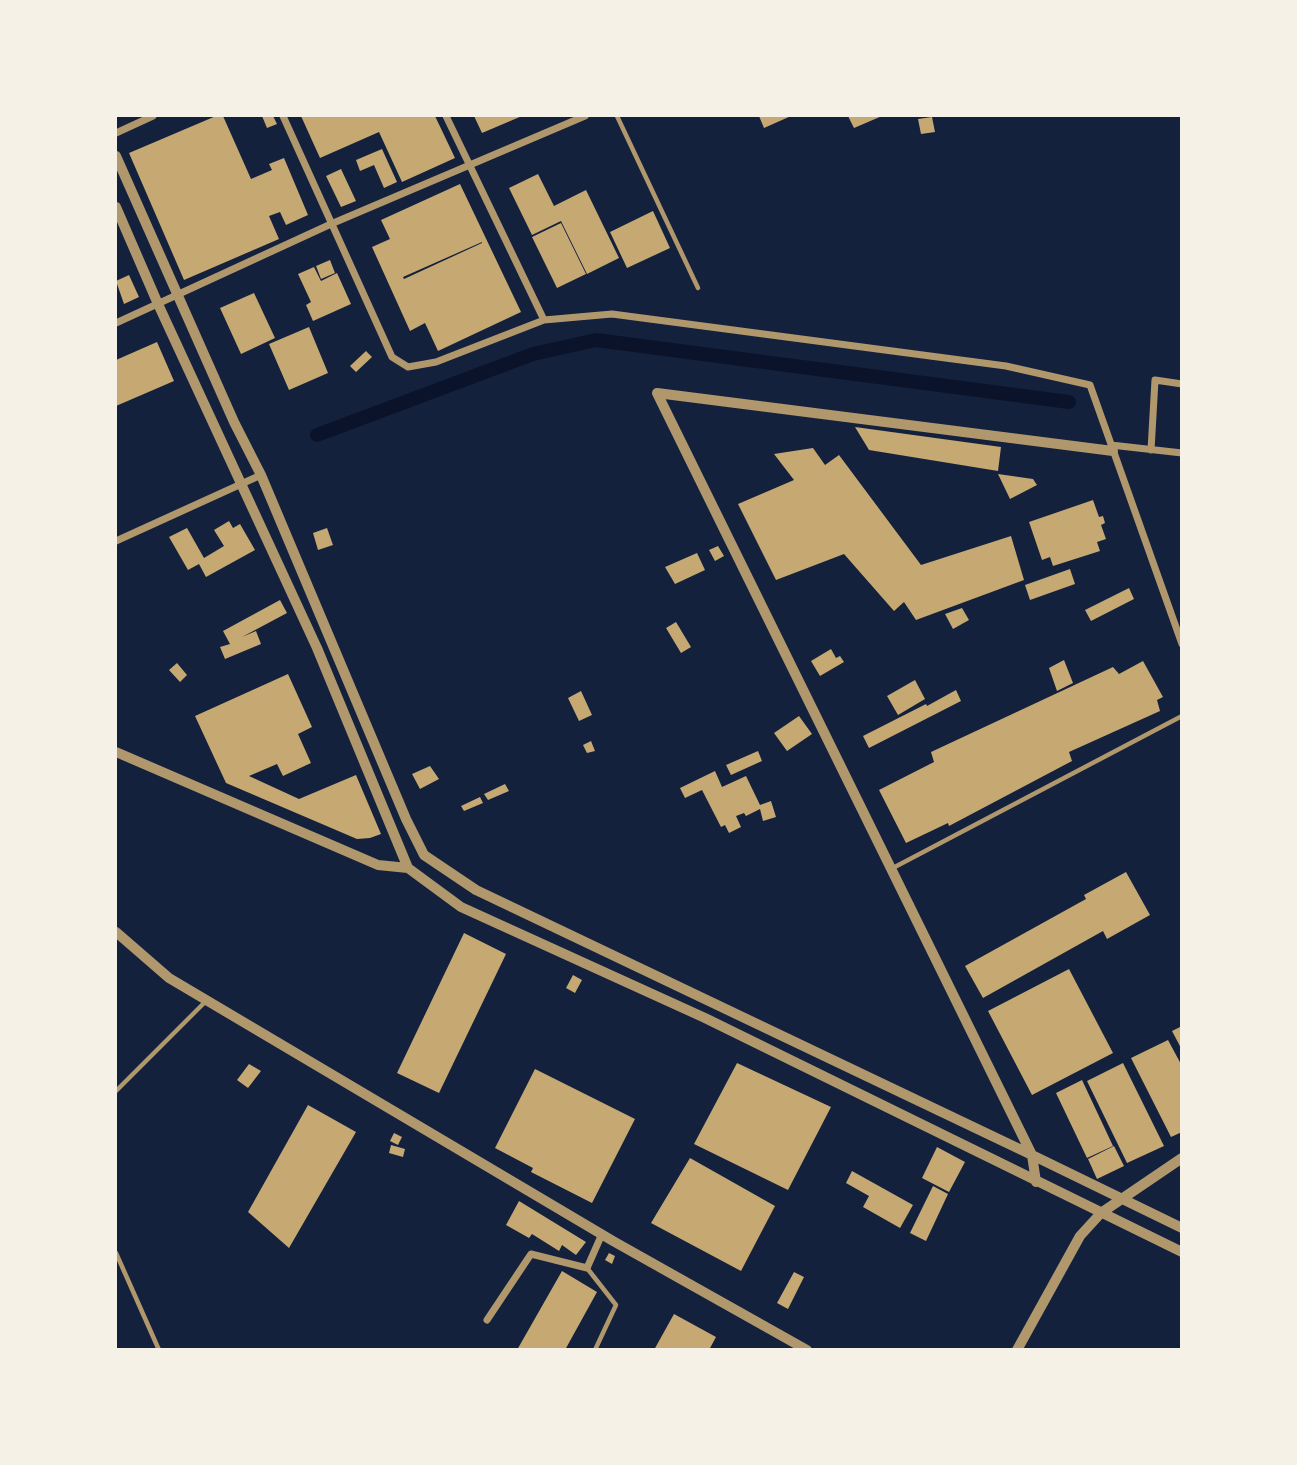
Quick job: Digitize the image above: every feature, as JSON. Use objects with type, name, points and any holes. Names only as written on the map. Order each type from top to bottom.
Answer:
[{"type":"street","points":[[116,133],[153,116]]},
{"type":"street","points":[[283,116],[392,357],[408,367],[436,362],[544,320],[612,314],[1006,366],[1090,385],[1181,644]]},
{"type":"street","points":[[446,116],[544,320]]},
{"type":"street","points":[[116,323],[331,225],[586,116]]},
{"type":"street","points":[[116,156],[234,422],[261,475],[406,819],[424,855],[477,890],[1181,1228]]},
{"type":"street","points":[[116,206],[158,304],[317,648],[408,868]]},
{"type":"street","points":[[1151,450],[1155,380],[1181,384]]},
{"type":"street","points":[[1036,1182],[1032,1155],[657,393],[1112,448],[1181,453]]},
{"type":"street","points":[[116,541],[261,475]]},
{"type":"street","points":[[116,752],[378,865],[408,868],[461,907],[705,1018],[1181,1252]]},
{"type":"street","points":[[116,932],[169,978],[602,1234],[807,1349]]},
{"type":"street","points":[[1017,1349],[1080,1236],[1101,1213],[1181,1158]]},
{"type":"street","points":[[487,1320],[531,1254],[587,1268],[602,1234]]},
{"type":"lane","points":[[617,116],[698,289]]},
{"type":"lane","points":[[891,869],[1181,716]]},
{"type":"lane","points":[[116,1090],[206,1000]]},
{"type":"lane","points":[[116,1253],[159,1349]]},
{"type":"lane","points":[[587,1268],[616,1305],[594,1349]]},
{"type":"lane","points":[[781,1349],[788,1339]]},
{"type":"building","points":[[216,116],[223,116],[251,179],[272,170],[269,164],[284,158],[308,215],[286,225],[280,212],[269,216],[279,239],[184,280],[129,153]]},
{"type":"building","points":[[262,116],[273,116],[277,124],[267,128]]},
{"type":"building","points":[[301,116],[435,116],[455,158],[402,182],[379,132],[320,158]]},
{"type":"building","points":[[474,116],[522,116],[482,133]]},
{"type":"building","points":[[759,116],[791,116],[764,128]]},
{"type":"building","points":[[848,116],[882,116],[854,128]]},
{"type":"building","points":[[932,117],[935,132],[921,134],[918,119]]},
{"type":"building","points":[[382,149],[397,182],[384,188],[374,165],[360,171],[356,160]]},
{"type":"building","points":[[341,169],[356,201],[341,207],[326,176]]},
{"type":"building","points":[[538,174],[554,206],[586,190],[619,258],[587,274],[561,221],[532,235],[509,188]]},
{"type":"building","points":[[460,184],[521,312],[438,351],[425,323],[410,331],[372,247],[390,239],[381,220]],"holes":[[[482,242],[482,243],[404,279],[403,277]]]},
{"type":"building","points":[[653,211],[670,248],[627,268],[610,232]]},
{"type":"building","points":[[561,223],[586,274],[557,288],[532,237]]},
{"type":"building","points":[[330,260],[335,273],[321,279],[316,266]]},
{"type":"building","points":[[314,267],[321,281],[337,273],[351,304],[313,321],[306,305],[311,302],[298,274]]},
{"type":"building","points":[[129,275],[139,297],[124,304],[116,281]]},
{"type":"building","points":[[254,293],[275,338],[241,354],[220,308]]},
{"type":"building","points":[[309,327],[328,373],[289,390],[269,344]]},
{"type":"building","points":[[157,342],[174,381],[116,406],[116,360]]},
{"type":"building","points":[[366,351],[372,357],[356,372],[350,366]]},
{"type":"building","points":[[855,427],[1001,447],[998,471],[869,450]]},
{"type":"building","points":[[813,448],[825,465],[839,455],[921,565],[1011,536],[1024,580],[916,620],[904,602],[894,611],[844,554],[776,580],[738,504],[794,480],[774,454]]},
{"type":"building","points":[[998,474],[1033,479],[1037,485],[1010,499]]},
{"type":"building","points":[[1093,500],[1099,517],[1103,516],[1105,523],[1101,525],[1106,539],[1097,542],[1100,551],[1053,566],[1050,557],[1042,560],[1029,522]]},
{"type":"building","points":[[229,521],[233,528],[240,524],[255,550],[206,577],[199,564],[188,570],[169,537],[187,528],[204,558],[224,546],[214,530]]},
{"type":"building","points":[[327,528],[333,545],[318,550],[313,533]]},
{"type":"building","points":[[718,546],[724,556],[715,561],[709,550]]},
{"type":"building","points":[[697,553],[705,570],[675,584],[665,567]]},
{"type":"building","points":[[1070,569],[1075,584],[1030,600],[1025,585]]},
{"type":"building","points":[[1129,588],[1134,599],[1091,621],[1085,610]]},
{"type":"building","points":[[280,600],[287,613],[242,637],[256,631],[261,644],[225,659],[220,647],[230,644],[223,631]]},
{"type":"building","points":[[962,608],[969,620],[953,629],[945,614]]},
{"type":"building","points":[[676,622],[691,647],[681,653],[666,628]]},
{"type":"building","points":[[831,649],[836,658],[840,656],[844,662],[820,676],[811,661]]},
{"type":"building","points":[[1064,660],[1073,683],[1057,691],[1049,668]]},
{"type":"building","points":[[1143,661],[1163,697],[1157,700],[1160,711],[1069,752],[1072,761],[949,826],[948,823],[906,843],[879,790],[934,762],[931,752],[1113,667],[1119,674]]},
{"type":"building","points":[[177,663],[187,675],[180,682],[169,670]]},
{"type":"building","points":[[288,674],[312,727],[298,734],[311,763],[283,776],[277,764],[249,776],[299,799],[356,775],[381,834],[357,839],[226,783],[195,716]]},
{"type":"building","points":[[915,680],[925,699],[898,715],[887,696]]},
{"type":"building","points":[[956,690],[961,701],[869,748],[863,736]]},
{"type":"building","points":[[581,691],[592,715],[579,721],[568,698]]},
{"type":"building","points":[[799,716],[812,734],[787,751],[774,733]]},
{"type":"building","points":[[591,741],[595,751],[587,753],[583,745]]},
{"type":"building","points":[[758,751],[762,761],[731,775],[726,765]]},
{"type":"building","points":[[430,766],[439,779],[420,789],[412,774]]},
{"type":"building","points":[[715,771],[722,787],[746,776],[760,805],[771,801],[776,817],[763,821],[760,809],[746,816],[744,813],[736,816],[741,827],[729,833],[725,825],[721,827],[702,790],[685,798],[680,788]]},
{"type":"building","points":[[505,784],[509,791],[488,800],[484,794]]},
{"type":"building","points":[[480,797],[483,803],[464,811],[461,806]]},
{"type":"building","points":[[1126,872],[1150,915],[1107,939],[1103,931],[983,998],[965,966],[1086,899],[1084,895]]},
{"type":"building","points":[[464,933],[506,954],[439,1093],[397,1073]]},
{"type":"building","points":[[1069,969],[1113,1053],[1032,1095],[988,1011]]},
{"type":"building","points":[[573,975],[582,980],[575,993],[566,988]]},
{"type":"building","points":[[1182,1026],[1182,1050],[1172,1031]]},
{"type":"building","points":[[1168,1040],[1182,1066],[1182,1132],[1171,1137],[1131,1058]]},
{"type":"building","points":[[737,1063],[831,1107],[788,1190],[694,1144]]},
{"type":"building","points":[[1123,1063],[1164,1146],[1127,1163],[1087,1081]]},
{"type":"building","points":[[249,1064],[261,1071],[248,1088],[237,1080]]},
{"type":"building","points":[[535,1069],[635,1119],[592,1203],[531,1172],[533,1168],[495,1148]]},
{"type":"building","points":[[1082,1080],[1113,1146],[1087,1158],[1056,1093]]},
{"type":"building","points":[[308,1105],[356,1132],[289,1248],[248,1212]]},
{"type":"building","points":[[394,1133],[402,1137],[398,1145],[390,1141]]},
{"type":"building","points":[[391,1145],[405,1149],[403,1157],[389,1153]]},
{"type":"building","points":[[1114,1146],[1124,1166],[1097,1179],[1088,1159]]},
{"type":"building","points":[[937,1147],[965,1162],[949,1192],[922,1178]]},
{"type":"building","points":[[690,1158],[775,1206],[741,1271],[651,1223]]},
{"type":"building","points":[[852,1171],[913,1205],[900,1228],[863,1207],[869,1196],[846,1183]]},
{"type":"building","points":[[933,1186],[948,1194],[926,1241],[910,1233]]},
{"type":"building","points":[[519,1201],[586,1242],[576,1255],[562,1245],[559,1251],[532,1234],[529,1238],[506,1225]]},
{"type":"building","points":[[609,1253],[615,1256],[612,1264],[605,1260]]},
{"type":"building","points":[[562,1271],[597,1292],[565,1350],[517,1350]]},
{"type":"building","points":[[794,1272],[804,1277],[788,1309],[777,1303]]},
{"type":"building","points":[[674,1314],[716,1337],[709,1350],[654,1350]]},
{"type":"waterway","points":[[317,435],[533,354],[596,340],[1069,402]]}]
